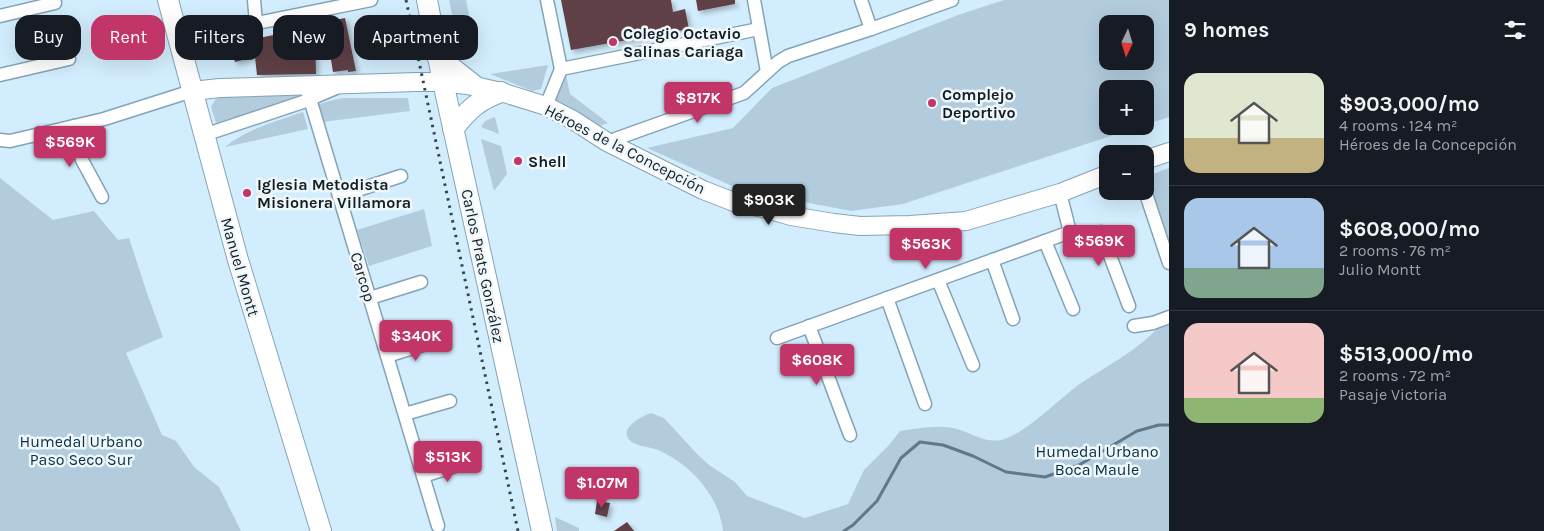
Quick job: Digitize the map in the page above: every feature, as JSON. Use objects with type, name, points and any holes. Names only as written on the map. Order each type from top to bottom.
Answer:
[{"type":"main road","name":"Manuel Montt","points":[[168,0],[175,27]]},
{"type":"main road","name":"Carlos Prats González","points":[[427,0],[430,15]]},
{"type":"main road","name":"Manuel Montt","points":[[184,60],[229,230],[321,531]]},
{"type":"main road","name":"Carlos Prats González","points":[[439,60],[542,531]]},
{"type":"main road","points":[[443,60],[474,86]]},
{"type":"main road","points":[[453,129],[478,102],[501,92]]},
{"type":"street","points":[[254,0],[255,15]]},
{"type":"street","points":[[263,22],[371,0]]},
{"type":"street","points":[[546,106],[561,69],[547,0]]},
{"type":"street","points":[[754,0],[767,72]]},
{"type":"street","points":[[861,0],[871,29]]},
{"type":"street","points":[[608,142],[744,94],[778,62],[788,56],[952,0]]},
{"type":"street","points":[[0,16],[55,3]]},
{"type":"street","points":[[561,69],[759,29]]},
{"type":"street","points":[[0,75],[65,60]]},
{"type":"street","name":"Héroes de la Concepción","points":[[204,135],[308,92],[343,85],[443,82],[501,92],[546,106],[640,159],[703,190],[734,202],[791,216],[834,223],[860,226],[966,221],[1060,193],[1099,178]]},
{"type":"street","name":"Héroes de la Concepción","points":[[0,140],[10,141],[104,120],[192,91],[220,88],[308,92]]},
{"type":"street","name":"Carcop","points":[[308,92],[438,526]]},
{"type":"street","points":[[74,126],[82,160],[102,197]]},
{"type":"street","points":[[638,130],[634,148],[640,159]]},
{"type":"street","points":[[1154,157],[1169,152]]},
{"type":"street","points":[[339,196],[400,176]]},
{"type":"street","points":[[1060,193],[1070,232]]},
{"type":"street","points":[[1148,200],[1169,262]]},
{"type":"street","points":[[777,338],[1070,232],[1083,236],[1101,232],[1129,306]]},
{"type":"street","points":[[1045,241],[1073,309]]},
{"type":"street","points":[[992,260],[1013,320]]},
{"type":"street","points":[[938,280],[973,365]]},
{"type":"street","points":[[370,298],[421,282]]},
{"type":"street","points":[[887,298],[925,404]]},
{"type":"street","points":[[1134,326],[1152,323],[1169,317]]},
{"type":"street","points":[[809,326],[850,435]]},
{"type":"street","points":[[387,356],[436,341]]},
{"type":"street","points":[[405,414],[450,401]]},
{"type":"street","points":[[423,476],[465,463]]},
{"type":"green space","points":[[449,0],[466,0],[469,15],[452,15]]},
{"type":"green space","name":"Complejo Deportivo","points":[[1004,0],[1169,0],[1169,117],[1154,122],[1154,80],[1099,80],[1099,135],[1114,135],[903,204],[851,211],[741,190],[647,148],[733,128],[772,88],[958,15]]},
{"type":"green space","points":[[548,65],[541,89],[532,91],[490,74]]},
{"type":"green space","points":[[566,74],[570,94],[608,123],[597,127],[554,101]]},
{"type":"green space","points":[[303,89],[305,96],[216,123],[211,107],[215,100],[220,97]]},
{"type":"green space","points":[[343,98],[408,98],[410,111],[322,122],[317,105]]},
{"type":"green space","points":[[303,112],[308,129],[225,147],[252,130]]},
{"type":"green space","points":[[495,117],[499,134],[481,127],[485,121]]},
{"type":"green space","points":[[481,139],[501,146],[507,174],[494,191]]},
{"type":"green space","points":[[1169,168],[1169,269],[1148,200],[1154,200],[1154,174]]},
{"type":"green space","name":"Humedal Urbano Paso Seco Sur","points":[[0,178],[53,220],[94,211],[118,240],[129,238],[163,337],[126,353],[162,435],[176,441],[194,467],[219,487],[241,531],[0,531]]},
{"type":"green space","points":[[424,209],[432,246],[369,266],[357,230]]},
{"type":"green space","name":"Humedal Urbano Boca Maule","points":[[1169,316],[1169,531],[723,531],[716,505],[692,472],[670,456],[658,450],[636,444],[629,440],[627,436],[628,428],[643,416],[651,413],[664,418],[697,454],[709,465],[735,482],[747,496],[805,518],[848,504],[864,470],[900,431],[943,427],[957,429],[995,441],[1010,437],[1031,424],[1081,383],[1139,345],[1163,324]]},
{"type":"green space","points":[[555,517],[579,528],[579,531],[557,531]]},
{"type":"building","points":[[561,0],[671,0],[673,12],[685,9],[689,29],[571,50]]},
{"type":"building","points":[[696,0],[735,0],[735,4],[698,11]]},
{"type":"building","points":[[344,18],[356,71],[333,72],[331,60],[344,60]]},
{"type":"building","points":[[273,35],[273,60],[316,60],[316,74],[257,75],[255,60],[263,60],[263,37]]},
{"type":"building","points":[[597,501],[610,503],[607,517],[595,514]]},
{"type":"building","points":[[627,522],[634,531],[614,531]]},
{"type":"waterway","points":[[844,531],[853,525],[877,501],[901,458],[920,442],[943,445],[973,456],[1006,472],[1045,477],[1079,465],[1137,431],[1159,425],[1169,425]]},
{"type":"railway","points":[[406,0],[518,531]]},
{"type":"place","name":"Colegio Octavio Salinas Cariaga","points":[[613,42]]},
{"type":"place","name":"Complejo Deportivo","points":[[932,103]]},
{"type":"place","name":"Shell","points":[[518,161]]},
{"type":"place","name":"Iglesia Metodista Misionera Villamora","points":[[247,193]]}]
